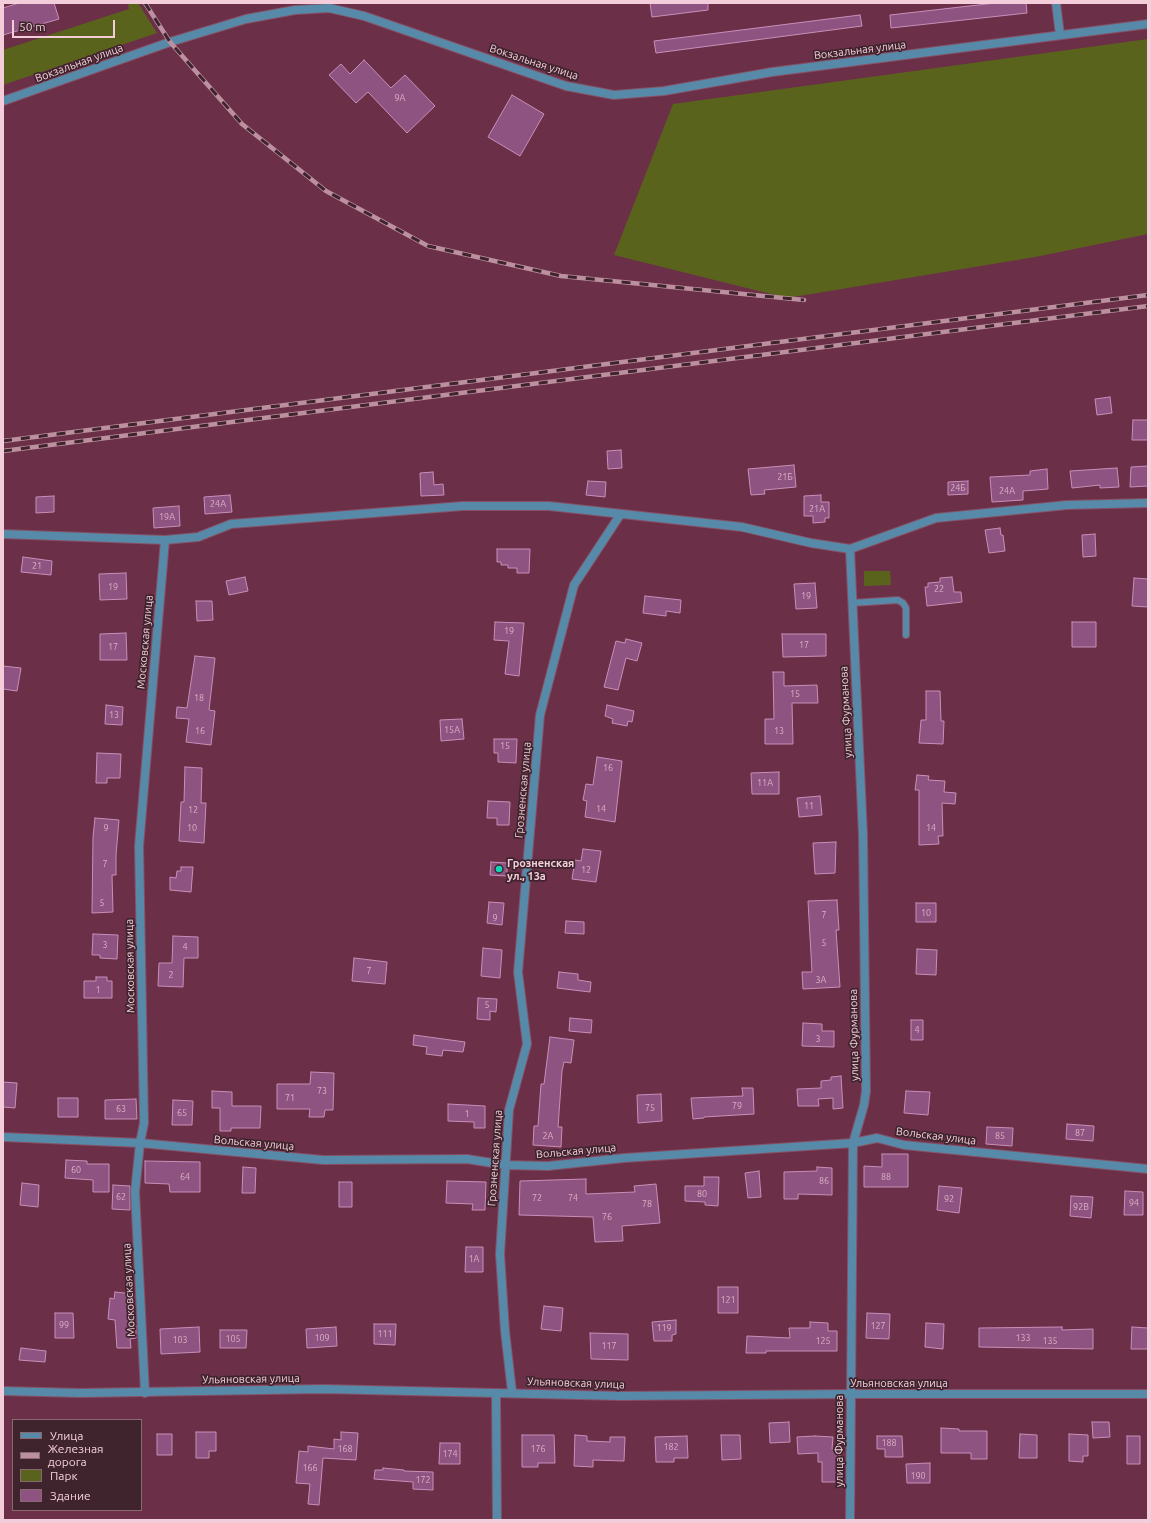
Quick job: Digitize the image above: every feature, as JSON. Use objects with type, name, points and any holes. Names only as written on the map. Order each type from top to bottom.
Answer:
[{"type":"street","points":[[1056,3],[1060,35]]},
{"type":"street","name":"Вокзальная улица","points":[[3,101],[170,42],[246,19],[295,10],[329,6],[364,16],[566,86],[614,95],[664,91],[772,72],[1148,24]]},
{"type":"street","points":[[3,534],[164,540],[198,537],[231,524],[463,506],[548,506],[742,527],[811,543],[850,549],[936,518],[1067,505],[1148,503]]},
{"type":"street","name":"Грозненская улица","points":[[512,1392],[505,1331],[500,1254],[509,1110],[527,1044],[518,972],[540,715],[574,585],[620,514]]},
{"type":"street","name":"Московская улица","points":[[145,1393],[135,1192],[140,1143],[144,1123],[139,846],[164,540]]},
{"type":"street","name":"улица Фурманова","points":[[850,549],[864,835],[866,1091],[864,1105],[853,1143],[850,1520]]},
{"type":"street","name":"Вольская улица","points":[[3,1137],[140,1143],[323,1160],[466,1159],[505,1165],[548,1166],[624,1158],[853,1143],[877,1138],[904,1145],[1148,1169]]},
{"type":"street","name":"Ульяновская улица","points":[[3,1391],[145,1393],[324,1389],[496,1393],[512,1392],[622,1396],[1148,1394]]},
{"type":"street","points":[[496,1393],[498,1520]]},
{"type":"lane","points":[[852,603],[898,600],[903,603],[906,608],[906,636]]},
{"type":"green space","points":[[128,3],[138,3],[157,33],[3,85],[3,50],[129,9]]},
{"type":"green space","points":[[1148,39],[1148,234],[1035,257],[787,298],[614,255],[673,104]]},
{"type":"green space","points":[[864,571],[890,571],[891,585],[864,586]]},
{"type":"building","points":[[19,3],[54,3],[59,19],[3,35],[3,8]]},
{"type":"building","points":[[650,3],[708,3],[708,10],[652,17]]},
{"type":"building","points":[[996,3],[1026,3],[1027,13],[891,28],[890,15]]},
{"type":"building","points":[[860,15],[862,26],[656,53],[654,41]]},
{"type":"building","points":[[364,60],[391,88],[405,75],[435,106],[407,133],[368,92],[356,103],[329,75],[341,64],[350,74]]},
{"type":"building","points":[[512,95],[544,114],[520,156],[488,137]]},
{"type":"building","points":[[1110,397],[1112,413],[1097,415],[1095,399]]},
{"type":"building","points":[[1133,420],[1148,420],[1148,440],[1132,440]]},
{"type":"building","points":[[621,450],[622,468],[608,469],[607,451]]},
{"type":"building","points":[[794,465],[796,487],[764,490],[765,494],[751,495],[748,469]]},
{"type":"building","points":[[1148,466],[1148,486],[1130,487],[1131,467]]},
{"type":"building","points":[[1117,468],[1119,487],[1100,488],[1100,485],[1072,488],[1070,471]]},
{"type":"building","points":[[1047,469],[1048,489],[1023,491],[1023,500],[992,502],[990,477],[1030,475],[1030,471]]},
{"type":"building","points":[[433,472],[434,485],[443,484],[444,495],[421,496],[420,473]]},
{"type":"building","points":[[588,481],[606,482],[605,497],[586,495]]},
{"type":"building","points":[[968,481],[968,494],[948,495],[948,482]]},
{"type":"building","points":[[230,495],[232,512],[205,514],[204,497]]},
{"type":"building","points":[[821,495],[821,502],[829,502],[829,518],[825,518],[825,522],[813,523],[813,516],[804,516],[804,496]]},
{"type":"building","points":[[54,496],[54,512],[36,513],[36,497]]},
{"type":"building","points":[[179,506],[180,526],[154,528],[153,508]]},
{"type":"building","points":[[1000,528],[1001,535],[1003,535],[1005,551],[989,553],[985,530]]},
{"type":"building","points":[[1095,534],[1096,556],[1083,557],[1082,535]]},
{"type":"building","points":[[497,549],[530,549],[529,573],[517,573],[517,568],[508,568],[508,565],[501,565],[501,562],[497,562]]},
{"type":"building","points":[[23,557],[52,561],[51,575],[21,572]]},
{"type":"building","points":[[126,573],[127,599],[100,600],[99,574]]},
{"type":"building","points":[[245,577],[248,591],[229,595],[226,581]]},
{"type":"building","points":[[952,577],[954,592],[961,592],[962,602],[927,606],[925,587],[928,587],[928,583],[940,582],[940,578]]},
{"type":"building","points":[[1134,578],[1148,579],[1148,607],[1132,606]]},
{"type":"building","points":[[815,583],[817,608],[796,609],[794,584]]},
{"type":"building","points":[[645,596],[681,600],[680,613],[666,611],[666,616],[643,613]]},
{"type":"building","points":[[196,601],[212,601],[213,620],[197,621]]},
{"type":"building","points":[[495,622],[524,623],[519,676],[505,674],[509,641],[494,640]]},
{"type":"building","points":[[1072,622],[1096,622],[1096,647],[1072,647]]},
{"type":"building","points":[[126,633],[127,660],[100,660],[100,634]]},
{"type":"building","points":[[782,634],[826,634],[826,656],[783,657]]},
{"type":"building","points":[[626,639],[642,643],[637,661],[626,658],[618,690],[604,687],[616,641],[625,643]]},
{"type":"building","points":[[195,656],[215,658],[209,710],[215,711],[211,745],[186,742],[189,719],[176,718],[177,707],[187,708]]},
{"type":"building","points":[[3,666],[21,668],[17,691],[3,689]]},
{"type":"building","points":[[773,672],[784,672],[784,686],[817,685],[818,703],[792,703],[793,744],[765,744],[765,719],[774,719]]},
{"type":"building","points":[[926,691],[940,691],[941,721],[944,721],[943,744],[919,743],[921,720],[926,720]]},
{"type":"building","points":[[106,705],[123,707],[122,725],[105,724]]},
{"type":"building","points":[[607,705],[634,711],[632,722],[628,721],[627,726],[612,723],[613,719],[605,716]]},
{"type":"building","points":[[462,719],[464,739],[441,741],[440,720]]},
{"type":"building","points":[[494,739],[517,739],[516,763],[498,762],[498,753],[494,753]]},
{"type":"building","points":[[97,753],[121,754],[120,778],[107,778],[107,783],[96,783]]},
{"type":"building","points":[[597,757],[622,761],[615,822],[585,817],[587,801],[583,800],[586,784],[593,785]]},
{"type":"building","points":[[185,767],[202,768],[201,803],[206,803],[204,843],[179,841],[181,802],[184,802]]},
{"type":"building","points":[[779,772],[779,794],[752,794],[751,773]]},
{"type":"building","points":[[917,775],[929,776],[928,780],[945,781],[944,792],[956,793],[955,804],[942,803],[943,836],[938,836],[939,844],[919,845],[919,790],[915,790]]},
{"type":"building","points":[[820,796],[822,815],[799,817],[797,798]]},
{"type":"building","points":[[488,801],[510,802],[509,825],[497,825],[497,818],[487,818]]},
{"type":"building","points":[[95,818],[119,820],[116,875],[112,875],[113,912],[92,913],[93,837]]},
{"type":"building","points":[[836,842],[835,873],[815,874],[813,843]]},
{"type":"building","points":[[583,849],[601,851],[596,882],[572,879],[575,860],[581,861]]},
{"type":"building","name":"Грозненская ул., 13а","points":[[491,862],[507,863],[507,876],[490,875]]},
{"type":"building","points":[[181,867],[193,867],[191,892],[170,890],[170,877],[176,878],[177,871],[181,871]]},
{"type":"building","points":[[837,900],[839,930],[836,930],[840,987],[803,989],[802,972],[812,972],[808,901]]},
{"type":"building","points":[[489,902],[504,903],[502,925],[487,923]]},
{"type":"building","points":[[916,903],[936,903],[936,922],[916,922]]},
{"type":"building","points":[[566,921],[584,922],[584,934],[565,933]]},
{"type":"building","points":[[93,934],[118,935],[117,959],[100,958],[100,955],[92,955]]},
{"type":"building","points":[[173,936],[198,937],[198,958],[184,958],[183,987],[158,986],[159,963],[172,963]]},
{"type":"building","points":[[483,948],[502,950],[500,978],[481,976]]},
{"type":"building","points":[[917,949],[937,950],[936,975],[916,974]]},
{"type":"building","points":[[354,958],[387,962],[385,984],[352,981]]},
{"type":"building","points":[[559,972],[578,974],[578,980],[591,982],[590,992],[557,988]]},
{"type":"building","points":[[96,977],[107,977],[107,981],[112,981],[112,998],[84,998],[84,981],[96,981]]},
{"type":"building","points":[[478,998],[497,999],[496,1012],[490,1011],[490,1020],[477,1019]]},
{"type":"building","points":[[570,1018],[592,1020],[591,1033],[569,1031]]},
{"type":"building","points":[[911,1020],[923,1020],[923,1040],[911,1040]]},
{"type":"building","points":[[803,1023],[822,1024],[822,1031],[834,1031],[834,1047],[802,1046]]},
{"type":"building","points":[[414,1035],[465,1042],[463,1052],[443,1050],[442,1056],[426,1054],[427,1047],[413,1045]]},
{"type":"building","points":[[550,1037],[574,1040],[571,1063],[564,1062],[562,1071],[558,1127],[562,1127],[561,1147],[533,1145],[534,1126],[538,1126],[541,1084],[544,1084]]},
{"type":"building","points":[[311,1072],[334,1073],[333,1110],[325,1110],[324,1117],[309,1117],[310,1109],[277,1109],[277,1084],[310,1084]]},
{"type":"building","points":[[841,1076],[843,1108],[833,1109],[833,1098],[818,1099],[819,1106],[798,1106],[797,1089],[821,1088],[821,1081],[831,1080],[831,1077]]},
{"type":"building","points":[[3,1082],[17,1083],[15,1108],[3,1107]]},
{"type":"building","points":[[742,1088],[753,1088],[754,1114],[693,1119],[691,1098],[743,1096]]},
{"type":"building","points":[[212,1091],[232,1092],[232,1106],[261,1106],[260,1128],[231,1128],[231,1131],[220,1131],[220,1108],[212,1108]]},
{"type":"building","points":[[906,1091],[930,1092],[928,1115],[904,1113]]},
{"type":"building","points":[[661,1094],[662,1121],[638,1123],[637,1095]]},
{"type":"building","points":[[58,1098],[78,1098],[78,1117],[58,1117]]},
{"type":"building","points":[[136,1099],[137,1119],[105,1119],[105,1100]]},
{"type":"building","points":[[173,1100],[193,1101],[192,1125],[172,1125]]},
{"type":"building","points":[[448,1104],[485,1106],[485,1128],[474,1128],[474,1122],[448,1121]]},
{"type":"building","points":[[1067,1124],[1094,1126],[1093,1141],[1066,1139]]},
{"type":"building","points":[[987,1127],[1013,1128],[1012,1146],[986,1144]]},
{"type":"building","points":[[882,1154],[908,1154],[908,1187],[864,1187],[864,1166],[882,1167]]},
{"type":"building","points":[[66,1160],[87,1161],[87,1164],[109,1164],[109,1192],[93,1192],[93,1180],[65,1178]]},
{"type":"building","points":[[145,1161],[200,1162],[200,1192],[170,1192],[169,1184],[145,1183]]},
{"type":"building","points":[[243,1167],[256,1168],[255,1193],[242,1193]]},
{"type":"building","points":[[817,1167],[832,1168],[832,1195],[798,1194],[798,1199],[784,1199],[784,1172],[817,1171]]},
{"type":"building","points":[[759,1171],[761,1197],[748,1198],[745,1173]]},
{"type":"building","points":[[704,1177],[719,1177],[718,1206],[705,1205],[705,1202],[685,1201],[685,1186],[704,1186]]},
{"type":"building","points":[[586,1179],[586,1194],[635,1192],[634,1186],[656,1184],[660,1223],[622,1226],[623,1241],[595,1242],[593,1217],[519,1215],[520,1181]]},
{"type":"building","points":[[447,1181],[486,1182],[485,1210],[472,1210],[473,1204],[446,1203]]},
{"type":"building","points":[[339,1182],[352,1182],[352,1207],[339,1207]]},
{"type":"building","points":[[22,1183],[39,1185],[38,1207],[20,1205]]},
{"type":"building","points":[[113,1185],[130,1186],[130,1210],[112,1209]]},
{"type":"building","points":[[939,1186],[962,1188],[959,1213],[937,1210]]},
{"type":"building","points":[[1125,1191],[1143,1192],[1143,1215],[1124,1215]]},
{"type":"building","points":[[1071,1196],[1093,1197],[1091,1218],[1070,1216]]},
{"type":"building","points":[[466,1247],[483,1247],[483,1272],[465,1272]]},
{"type":"building","points":[[718,1287],[738,1287],[738,1313],[718,1313]]},
{"type":"building","points":[[115,1292],[134,1294],[130,1326],[136,1325],[136,1338],[130,1339],[131,1348],[117,1348],[115,1320],[108,1319],[110,1298],[114,1299]]},
{"type":"building","points":[[544,1306],[563,1308],[561,1331],[541,1329]]},
{"type":"building","points":[[55,1313],[73,1313],[74,1338],[55,1338]]},
{"type":"building","points":[[867,1313],[890,1314],[889,1339],[866,1338]]},
{"type":"building","points":[[676,1320],[676,1334],[672,1335],[672,1341],[654,1341],[652,1322]]},
{"type":"building","points":[[810,1322],[828,1323],[828,1331],[837,1331],[837,1351],[766,1351],[766,1353],[746,1353],[747,1336],[790,1338],[789,1328],[810,1328]]},
{"type":"building","points":[[926,1323],[944,1324],[943,1349],[925,1347]]},
{"type":"building","points":[[374,1324],[396,1324],[395,1345],[374,1344]]},
{"type":"building","points":[[199,1327],[200,1352],[161,1354],[160,1329]]},
{"type":"building","points":[[336,1327],[337,1346],[307,1348],[306,1329]]},
{"type":"building","points":[[1062,1327],[1062,1330],[1093,1329],[1093,1349],[979,1347],[979,1328]]},
{"type":"building","points":[[1132,1327],[1148,1328],[1148,1349],[1131,1349]]},
{"type":"building","points":[[220,1330],[247,1330],[246,1348],[220,1348]]},
{"type":"building","points":[[590,1333],[628,1334],[628,1360],[591,1359]]},
{"type":"building","points":[[21,1348],[46,1351],[45,1362],[19,1360]]},
{"type":"building","points":[[789,1422],[790,1442],[770,1443],[769,1423]]},
{"type":"building","points":[[1092,1422],[1109,1422],[1110,1437],[1093,1438]]},
{"type":"building","points":[[941,1428],[959,1429],[959,1431],[987,1431],[987,1459],[971,1459],[971,1453],[941,1453]]},
{"type":"building","points":[[196,1432],[216,1432],[216,1451],[209,1451],[209,1458],[196,1458]]},
{"type":"building","points":[[341,1432],[358,1433],[356,1460],[323,1458],[319,1505],[308,1504],[310,1484],[296,1483],[299,1451],[308,1452],[308,1446],[334,1449],[334,1439],[341,1440]]},
{"type":"building","points":[[157,1434],[172,1434],[172,1455],[157,1455]]},
{"type":"building","points":[[1020,1434],[1037,1435],[1037,1458],[1019,1458]]},
{"type":"building","points":[[1069,1434],[1088,1435],[1088,1456],[1083,1456],[1083,1462],[1069,1461]]},
{"type":"building","points":[[522,1435],[554,1435],[555,1463],[538,1463],[538,1467],[522,1467]]},
{"type":"building","points":[[575,1435],[587,1436],[587,1441],[610,1442],[610,1437],[625,1437],[624,1461],[593,1460],[593,1467],[574,1466]]},
{"type":"building","points":[[721,1435],[740,1435],[741,1459],[722,1460]]},
{"type":"building","points":[[687,1436],[688,1458],[674,1458],[674,1462],[656,1462],[655,1437]]},
{"type":"building","points":[[877,1436],[902,1436],[903,1457],[885,1457],[885,1449],[877,1449]]},
{"type":"building","points":[[1127,1436],[1140,1436],[1140,1464],[1127,1464]]},
{"type":"building","points":[[797,1437],[833,1437],[832,1449],[840,1449],[839,1482],[822,1482],[822,1462],[818,1462],[818,1453],[798,1454]]},
{"type":"building","points":[[440,1443],[460,1443],[460,1464],[439,1464]]},
{"type":"building","points":[[930,1463],[930,1483],[907,1483],[906,1464]]},
{"type":"building","points":[[383,1468],[404,1471],[433,1472],[433,1490],[413,1489],[413,1482],[374,1479],[375,1470],[383,1470]]},
{"type":"railway","points":[[145,3],[170,42],[242,124],[326,191],[428,246],[561,276],[804,300]]},
{"type":"railway","points":[[3,441],[1148,295]]},
{"type":"railway","points":[[3,451],[1148,306]]},
{"type":"place","name":"Грозненская ул., 13а","points":[[499,869]]}]
